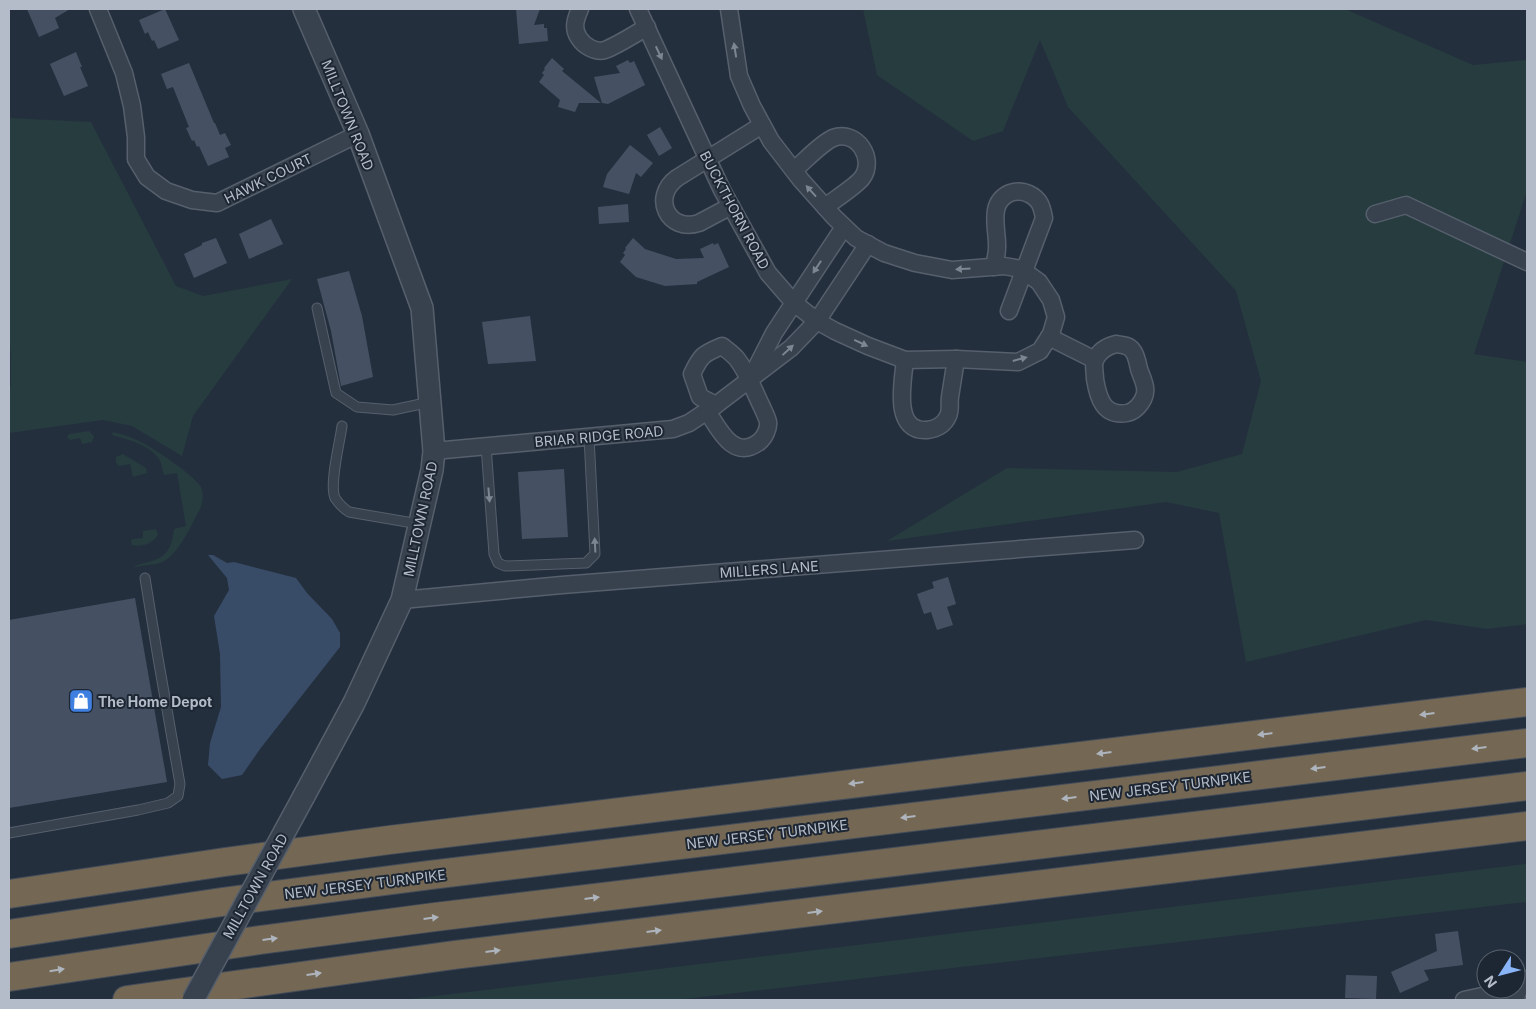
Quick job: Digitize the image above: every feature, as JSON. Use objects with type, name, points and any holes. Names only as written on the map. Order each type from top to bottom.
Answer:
[{"type":"highway","points":[[9,894],[206,864],[399,839],[1527,702]]},
{"type":"highway","name":"NEW JERSEY TURNPIKE","points":[[9,934],[222,902],[390,880],[1527,742]]},
{"type":"highway","points":[[9,977],[260,940],[445,916],[1527,786]]},
{"type":"highway","points":[[127,1000],[454,955],[1527,826]]},
{"type":"street","name":"HAWK COURT","points":[[98,9],[124,73],[132,106],[136,137],[136,159],[147,177],[166,191],[192,200],[218,203],[358,134]]},
{"type":"street","name":"MILLTOWN ROAD","points":[[192,1000],[354,703],[402,600],[432,470],[434,451],[422,308],[358,134],[304,9]]},
{"type":"street","points":[[580,9],[575,26],[578,36],[584,45],[594,50],[604,50],[647,27]]},
{"type":"street","name":"BUCKTHORN ROAD","points":[[638,9],[731,206],[768,273],[794,303],[835,331],[905,360],[956,359],[1018,362],[1040,351],[1049,337],[1056,317],[1051,300],[1039,282],[1021,269],[1004,266],[952,270],[915,263],[884,253],[856,238],[825,207],[771,141],[752,106],[739,76],[729,9]]},
{"type":"street","points":[[731,206],[693,225],[682,224],[673,220],[666,212],[665,192],[671,182],[762,125]]},
{"type":"street","points":[[794,170],[824,144],[834,138],[849,138],[859,143],[864,149],[867,159],[866,170],[861,179],[825,207]]},
{"type":"street","points":[[994,267],[997,248],[995,212],[998,203],[1005,195],[1014,192],[1025,192],[1034,196],[1043,208],[1044,218],[1009,311]]},
{"type":"street","points":[[1375,214],[1406,205],[1527,262]]},
{"type":"street","name":"BRIAR RIDGE ROAD","points":[[750,380],[774,333],[844,227]]},
{"type":"street","name":"BRIAR RIDGE ROAD","points":[[434,451],[673,429],[689,423],[783,355],[818,321],[868,244]]},
{"type":"street","points":[[1049,337],[1095,360]]},
{"type":"street","points":[[722,346],[736,358],[750,380],[768,421],[767,431],[761,440],[753,446],[743,448],[727,441],[712,408],[700,397],[692,374],[699,360],[707,352],[722,346]]},
{"type":"street","points":[[905,360],[902,412],[912,426],[922,430],[932,430],[948,418],[956,359]]},
{"type":"street","name":"MILLERS LANE","points":[[402,600],[562,585],[1135,540]]},
{"type":"lane","points":[[317,308],[336,393],[358,407],[393,410],[430,402]]},
{"type":"lane","points":[[342,426],[333,485],[335,496],[341,507],[349,512],[420,524]]},
{"type":"lane","points":[[486,446],[494,554],[498,562],[505,566],[586,563],[595,554],[589,437]]},
{"type":"lane","points":[[9,833],[138,810],[168,803],[178,796],[180,784],[145,578]]},
{"type":"green space","points":[[863,9],[1345,9],[1473,65],[1527,60],[1527,191],[1474,354],[1527,362],[1527,624],[1487,629],[1426,620],[1246,662],[1219,513],[1166,502],[887,541],[1007,468],[1177,472],[1242,454],[1261,381],[1236,291],[1068,107],[1040,40],[1003,131],[973,141],[877,75]]},
{"type":"green space","points":[[9,118],[91,122],[176,286],[203,296],[292,279],[193,416],[182,456],[132,426],[103,420],[9,433],[11,355],[9,334]]},
{"type":"green space","points":[[89,431],[94,436],[92,442],[82,444],[80,438],[70,440],[67,436],[69,434]]},
{"type":"green space","points":[[113,432],[133,438],[153,449],[182,469],[201,487],[203,495],[202,504],[188,532],[173,554],[167,560],[160,563],[134,566],[163,556],[170,546],[174,529],[186,526],[177,473],[164,475],[160,461],[155,454],[138,443],[112,435]]},
{"type":"green space","points":[[123,454],[146,468],[147,473],[133,477],[130,464],[119,466],[116,463],[116,457]]},
{"type":"green space","points":[[156,529],[158,535],[150,543],[140,546],[132,545],[132,539],[143,538],[143,531]]},
{"type":"green space","points":[[1527,864],[1527,902],[676,1000],[402,1000]]},
{"type":"water","points":[[208,555],[213,555],[227,563],[234,562],[296,578],[307,593],[332,619],[340,633],[340,647],[260,749],[242,775],[222,779],[208,765],[210,743],[221,707],[220,654],[214,616],[229,590],[227,578]]},
{"type":"building","points":[[27,9],[70,9],[55,18],[59,28],[39,37]]},
{"type":"building","points":[[165,9],[179,40],[158,49],[148,32],[145,34],[139,20]]},
{"type":"building","points":[[516,9],[540,9],[534,25],[544,24],[544,28],[547,28],[548,41],[519,44]]},
{"type":"building","points":[[76,52],[88,86],[64,96],[50,64]]},
{"type":"building","points":[[552,58],[564,69],[562,71],[601,103],[579,103],[575,112],[558,107],[560,100],[539,82],[544,75],[542,73],[544,68]]},
{"type":"building","points":[[628,60],[630,63],[634,61],[645,85],[608,104],[602,103],[594,77],[620,73],[616,66]]},
{"type":"building","points":[[189,63],[220,135],[225,133],[231,145],[225,148],[229,157],[208,166],[199,146],[197,147],[194,140],[192,141],[186,128],[189,127],[173,87],[167,89],[161,74]]},
{"type":"building","points":[[660,127],[672,148],[659,156],[647,135]]},
{"type":"building","points":[[630,145],[653,163],[641,177],[636,173],[629,194],[603,187],[607,174]]},
{"type":"building","points":[[628,204],[629,222],[599,224],[598,207]]},
{"type":"building","points":[[271,219],[283,244],[249,259],[239,234]]},
{"type":"building","points":[[216,238],[227,263],[194,278],[184,254],[202,245],[202,243]]},
{"type":"building","points":[[633,238],[645,249],[676,259],[704,258],[700,249],[713,243],[714,245],[718,243],[729,267],[697,282],[697,284],[665,286],[636,277],[620,262],[625,255],[623,253],[625,248]]},
{"type":"building","points":[[349,271],[362,316],[373,377],[341,386],[331,331],[317,279]]},
{"type":"building","points":[[530,316],[536,361],[488,364],[482,322]]},
{"type":"building","points":[[564,469],[568,537],[522,539],[518,472]]},
{"type":"building","points":[[948,577],[956,604],[947,607],[953,625],[937,630],[931,612],[924,614],[917,594],[934,588],[932,582]]},
{"type":"building","name":"The Home Depot","points":[[135,598],[167,782],[9,808],[9,620]]},
{"type":"building","points":[[1458,931],[1463,965],[1424,970],[1429,980],[1400,993],[1391,972],[1437,951],[1435,934]]},
{"type":"building","points":[[1346,975],[1377,976],[1376,999],[1345,998]]},
{"type":"place","name":"The Home Depot","points":[[81,701]]}]
